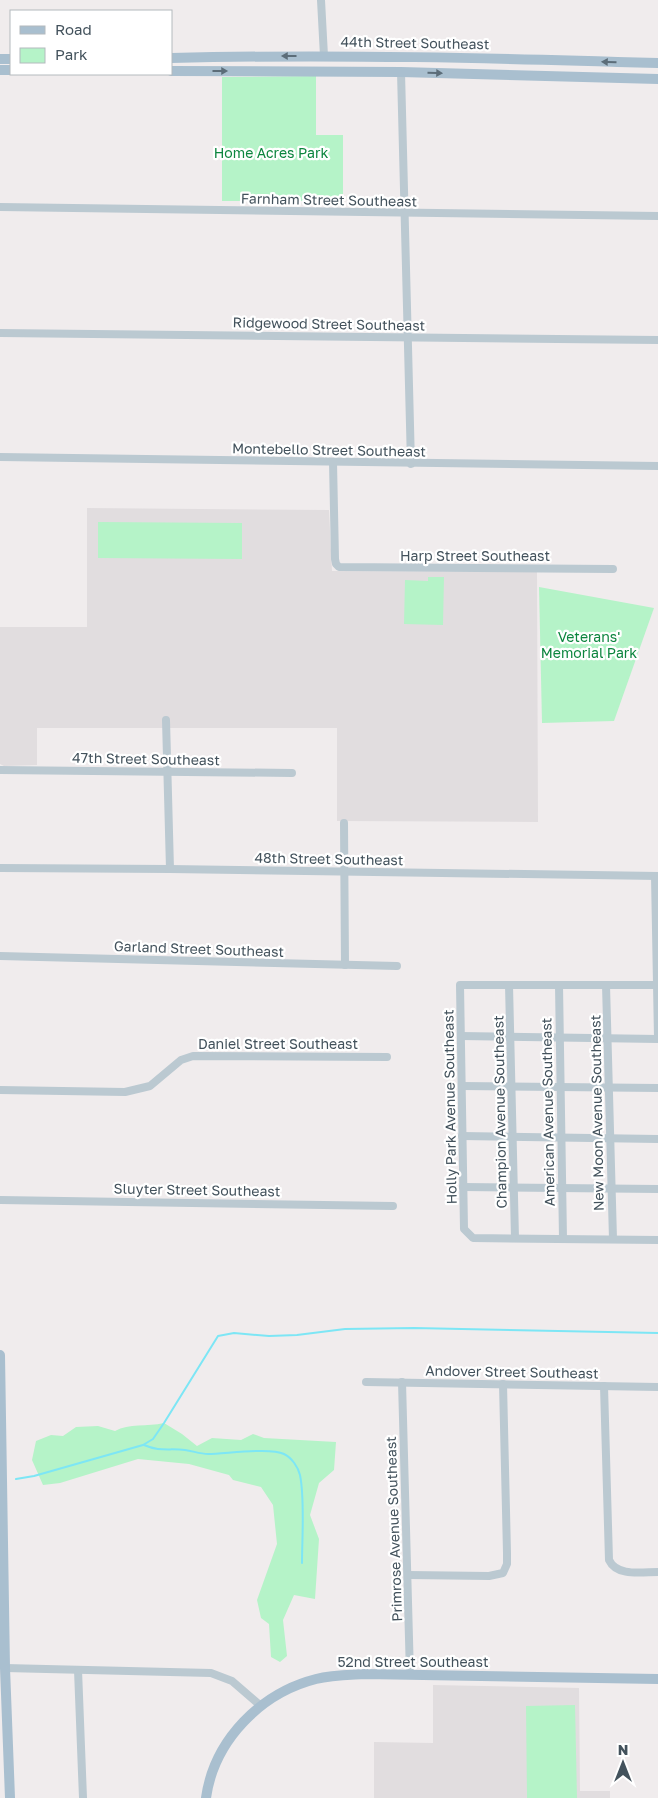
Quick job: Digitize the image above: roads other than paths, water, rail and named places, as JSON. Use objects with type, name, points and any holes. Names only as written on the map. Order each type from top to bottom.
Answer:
[{"type":"main road","points":[[371,72],[383,65],[386,56]]},
{"type":"main road","name":"44th Street Southeast","points":[[172,58],[417,56],[658,63]]},
{"type":"main road","points":[[402,72],[409,61],[417,56]]},
{"type":"main road","points":[[172,71],[402,72],[658,80]]},
{"type":"main road","points":[[0,1355],[10,1798]]},
{"type":"main road","name":"52nd Street Southeast","points":[[206,1798],[208,1787],[223,1749],[245,1720],[261,1706],[286,1690],[316,1679],[332,1676],[410,1675],[658,1678]]},
{"type":"street","points":[[321,0],[324,56]]},
{"type":"street","points":[[402,72],[411,464]]},
{"type":"street","name":"Farnham Street Southeast","points":[[0,207],[658,216]]},
{"type":"street","name":"Ridgewood Street Southeast","points":[[0,333],[658,340]]},
{"type":"street","name":"Montebello Street Southeast","points":[[0,457],[658,466]]},
{"type":"street","name":"Harp Street Southeast","points":[[333,462],[335,559],[338,566],[613,569]]},
{"type":"street","points":[[166,720],[170,869]]},
{"type":"street","name":"47th Street Southeast","points":[[0,770],[292,773]]},
{"type":"street","points":[[344,823],[345,965]]},
{"type":"street","name":"48th Street Southeast","points":[[0,868],[656,876]]},
{"type":"street","points":[[461,1036],[658,1039],[656,876]]},
{"type":"street","name":"Garland Street Southeast","points":[[0,956],[397,966]]},
{"type":"street","name":"Holly Park Avenue Southeast","points":[[509,985],[460,985],[463,1187],[464,1229],[474,1238],[515,1238]]},
{"type":"street","points":[[509,985],[657,985]]},
{"type":"street","name":"Champion Avenue Southeast","points":[[509,985],[515,1238]]},
{"type":"street","name":"American Avenue Southeast","points":[[559,985],[563,1239]]},
{"type":"street","name":"New Moon Avenue Southeast","points":[[606,985],[612,1239]]},
{"type":"street","name":"Daniel Street Southeast","points":[[0,1090],[125,1092],[150,1086],[181,1060],[193,1056],[387,1057]]},
{"type":"street","points":[[462,1086],[658,1088]]},
{"type":"street","points":[[462,1136],[658,1138]]},
{"type":"street","points":[[463,1187],[658,1189]]},
{"type":"street","name":"Sluyter Street Southeast","points":[[0,1200],[393,1206]]},
{"type":"street","points":[[515,1238],[658,1240]]},
{"type":"street","name":"Andover Street Southeast","points":[[366,1382],[658,1387]]},
{"type":"street","name":"Primrose Avenue Southeast","points":[[402,1382],[410,1675]]},
{"type":"street","points":[[408,1575],[489,1576],[503,1573],[507,1564],[507,1553],[503,1384]]},
{"type":"street","points":[[604,1386],[609,1560],[612,1567],[618,1571],[658,1572]]},
{"type":"street","points":[[6,1668],[211,1673],[232,1682],[261,1706]]},
{"type":"street","points":[[78,1670],[82,1798]]},
{"type":"waterway","points":[[16,1479],[34,1476],[143,1445],[153,1439],[218,1336],[234,1333],[269,1336],[297,1335],[345,1329],[414,1328],[658,1333]]},
{"type":"waterway","points":[[144,1445],[205,1454],[269,1451],[287,1456],[298,1469],[302,1485],[302,1563]]},
{"type":"park label","name":"Home Acres Park","points":[[271,153]]},
{"type":"park label","name":"Veterans' Memorial Park","points":[[589,646]]}]
